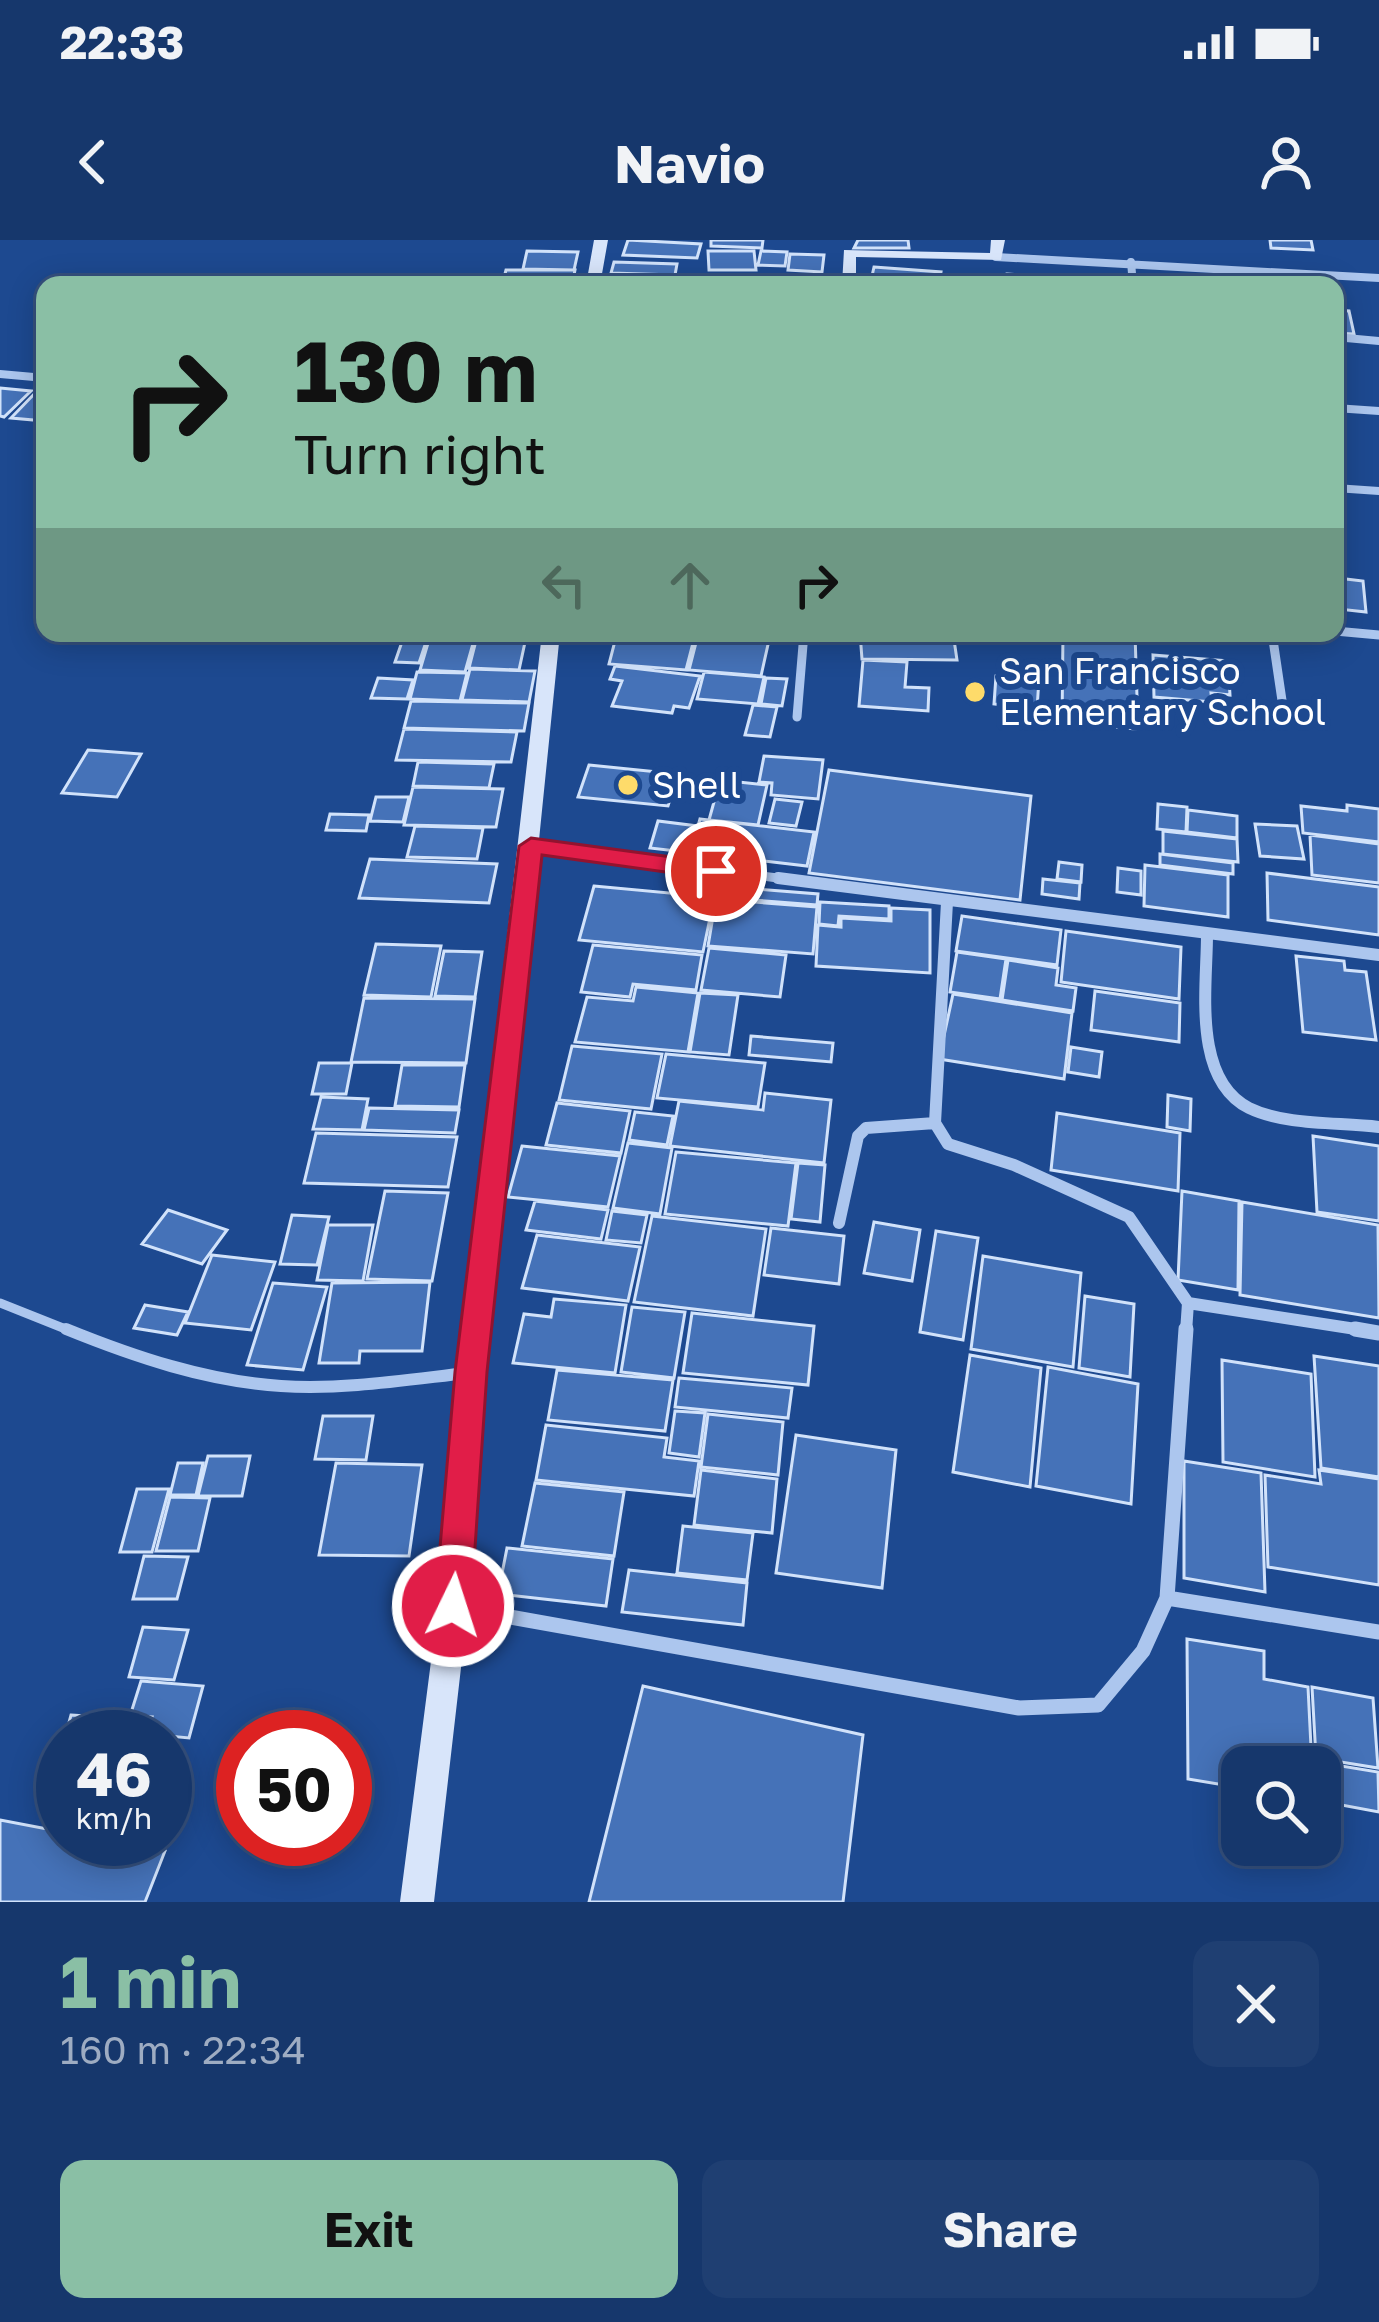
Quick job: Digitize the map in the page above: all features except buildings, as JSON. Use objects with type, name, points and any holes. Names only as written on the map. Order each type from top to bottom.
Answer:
[{"type":"main road","points":[[595,276],[601,240]]},
{"type":"main road","points":[[848,247],[996,257],[998,240]]},
{"type":"main road","points":[[417,1902],[453,1606],[471,1372],[550,642]]},
{"type":"street","points":[[996,257],[1379,278]]},
{"type":"street","points":[[1131,262],[1132,276]]},
{"type":"street","points":[[1344,338],[1379,340]]},
{"type":"street","points":[[0,374],[36,377]]},
{"type":"street","points":[[1344,409],[1379,411]]},
{"type":"street","points":[[1344,488],[1379,490]]},
{"type":"street","points":[[1344,632],[1379,635]]},
{"type":"street","points":[[797,717],[803,642]]},
{"type":"street","points":[[1273,642],[1284,713]]},
{"type":"street","points":[[531,846],[1379,955]]},
{"type":"street","points":[[453,1606],[1019,1708],[1098,1705],[1143,1651],[1167,1598],[1188,1303],[1129,1217],[1014,1165],[948,1144],[935,1123],[947,902]]},
{"type":"street","points":[[1207,935],[1211,1063],[1222,1088],[1249,1108],[1379,1127]]},
{"type":"street","points":[[838,1223],[858,1136],[866,1128],[935,1123]]},
{"type":"street","points":[[1188,1303],[1379,1333]]},
{"type":"street","points":[[1167,1598],[1379,1632]]},
{"type":"lane","points":[[0,1303],[185,1371],[233,1382],[348,1385],[471,1372]]},
{"type":"place","name":"San Francisco Elementary School","points":[[975,692]]},
{"type":"place","name":"Shell","points":[[628,785]]},
{"type":"route","points":[[453,1606],[471,1372],[531,846],[716,871]]}]
